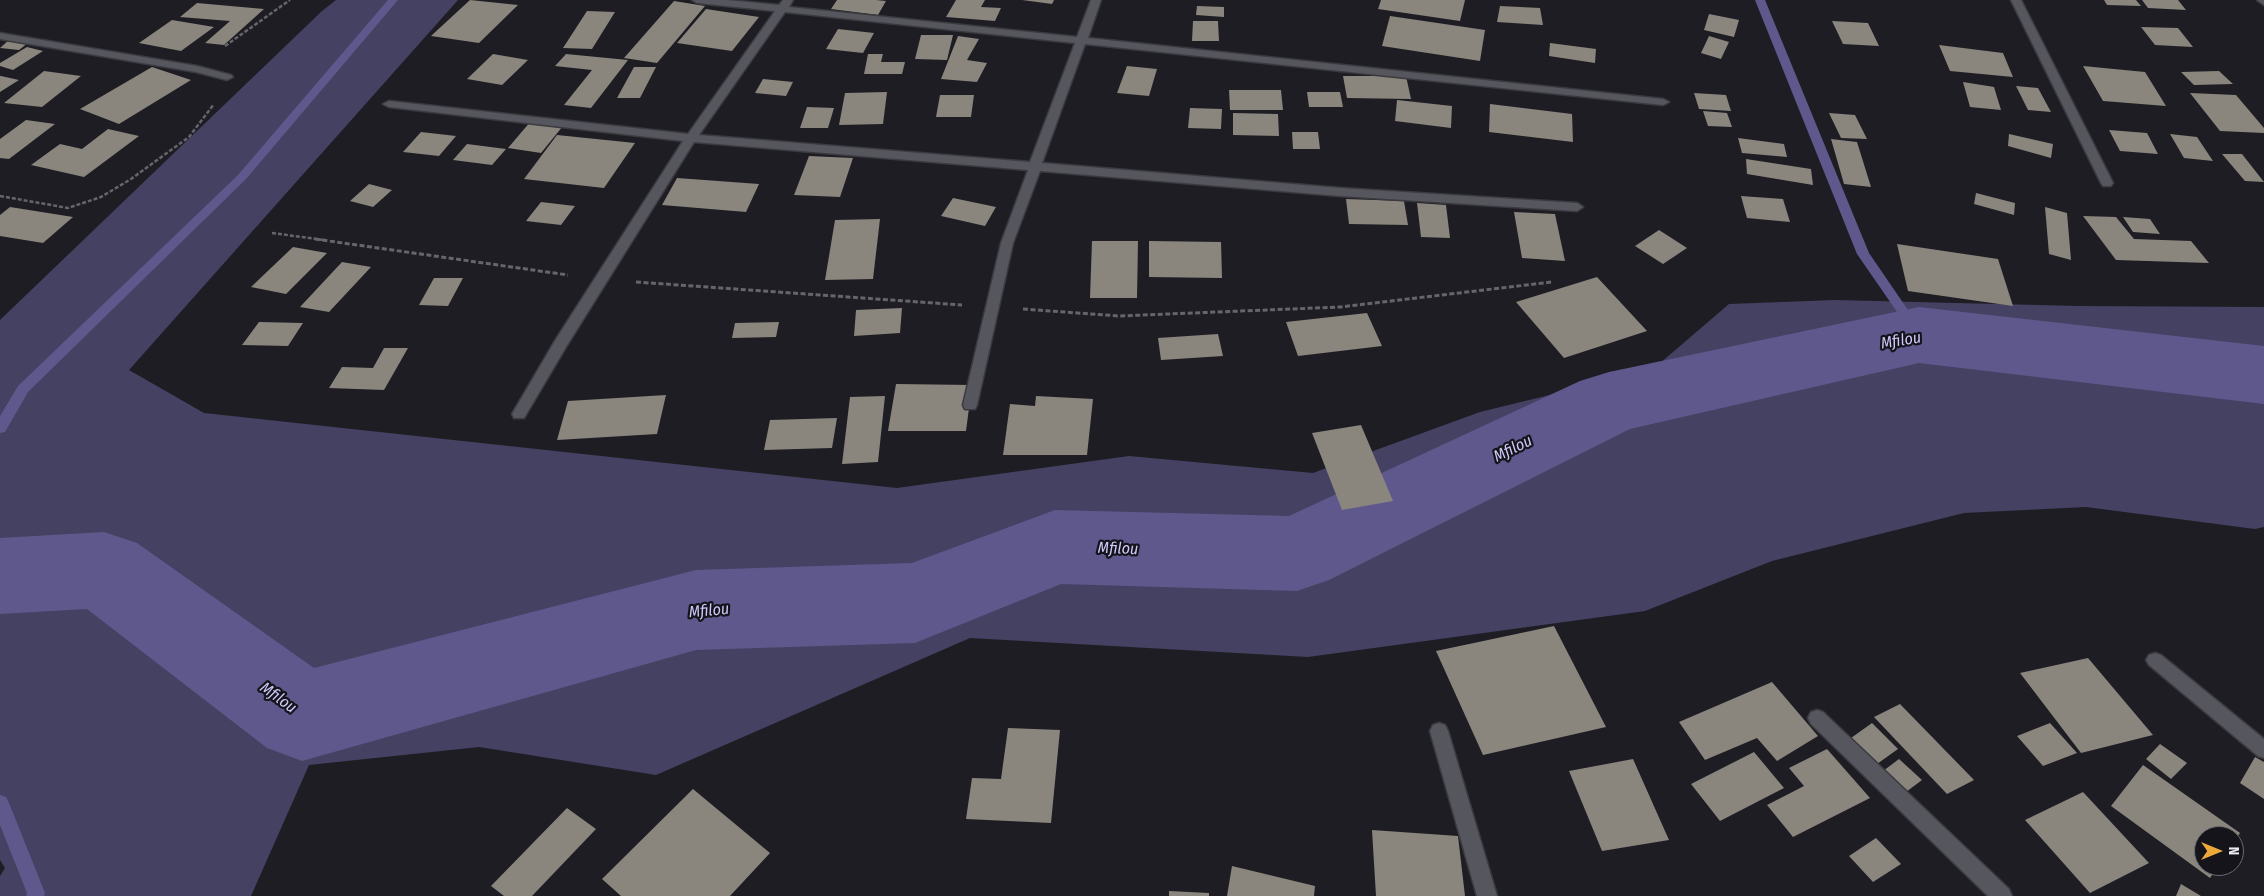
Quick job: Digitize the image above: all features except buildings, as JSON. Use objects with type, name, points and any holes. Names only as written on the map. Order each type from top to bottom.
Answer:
[{"type":"street","points":[[698,0],[784,5],[1080,42],[1383,71],[1663,102]]},
{"type":"street","points":[[970,405],[994,307],[1007,243],[1096,0]]},
{"type":"street","points":[[2016,0],[2107,183]]},
{"type":"street","points":[[519,414],[561,343],[603,280],[691,138],[784,5]]},
{"type":"street","points":[[0,36],[197,69],[228,77]]},
{"type":"street","points":[[389,104],[691,138],[844,149],[1034,167],[1340,192],[1577,207]]},
{"type":"street","points":[[2155,660],[2264,750]]},
{"type":"street","points":[[1817,718],[2002,896]]},
{"type":"street","points":[[1439,731],[1487,896]]},
{"type":"path","points":[[197,69],[225,46],[290,0]]},
{"type":"path","points":[[0,196],[68,208],[102,197],[131,179],[189,136],[225,89],[228,77]]},
{"type":"path","points":[[272,233],[603,280],[1119,316],[1321,308],[1552,282]]},
{"type":"shaded area","points":[[336,0],[458,0],[129,370],[204,413],[897,488],[1129,456],[1313,473],[1480,412],[1652,370],[1729,304],[1835,300],[2078,306],[2264,307],[2264,527],[2255,529],[2086,507],[1964,513],[1772,561],[1645,611],[1308,657],[970,638],[656,775],[479,747],[309,765],[251,896],[0,896],[0,876],[5,868],[0,860],[0,320],[322,11]]},
{"type":"waterway","points":[[0,428],[23,389],[242,177],[393,0]]},
{"type":"waterway","points":[[1760,0],[1863,254],[1919,335]]},
{"type":"waterway","name":"Mfilou","points":[[0,576],[104,570],[302,716],[696,610],[915,603],[1055,547],[1297,554],[1609,403],[1919,335],[2264,375]]},
{"type":"waterway","points":[[0,803],[36,893],[35,896]]}]
